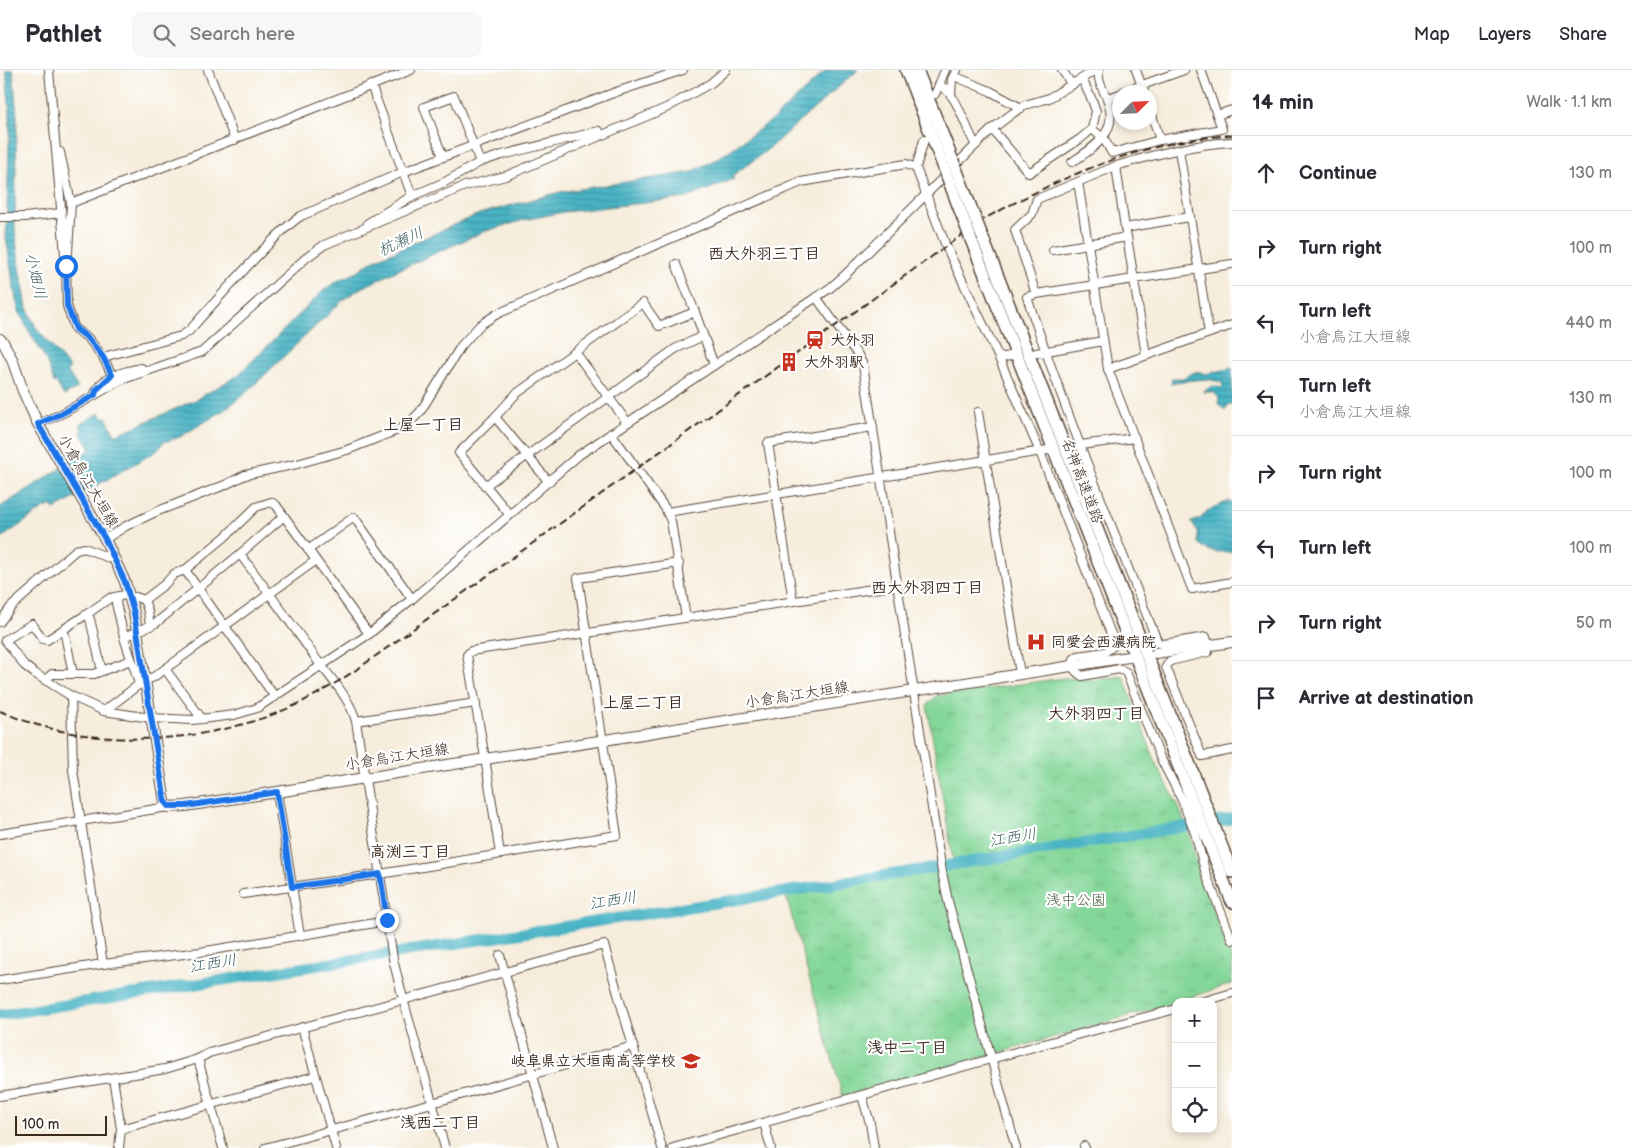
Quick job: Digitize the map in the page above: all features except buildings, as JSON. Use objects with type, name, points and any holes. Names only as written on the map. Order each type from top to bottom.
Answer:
[{"type":"highway","name":"名神高速道路","points":[[906,70],[948,165],[1191,796],[1232,872]]},
{"type":"highway","name":"名神高速道路","points":[[917,70],[948,165]]},
{"type":"highway","name":"名神高速道路","points":[[1214,841],[1232,902]]},
{"type":"main road","name":"小倉烏江大垣線","points":[[0,339],[12,359],[23,392],[40,427],[103,536],[125,582],[134,613],[142,682],[152,718],[165,802],[168,806],[186,806],[277,792],[1128,657]]},
{"type":"main road","points":[[1156,653],[1232,642]]},
{"type":"street","points":[[208,70],[235,140]]},
{"type":"street","points":[[72,203],[411,70]]},
{"type":"street","points":[[103,357],[182,336],[189,332],[240,274],[294,220],[403,172],[616,92],[683,70]]},
{"type":"street","points":[[40,427],[121,380],[202,352],[306,258],[324,245],[465,186],[506,176],[666,108],[711,83],[726,70]]},
{"type":"street","points":[[934,94],[945,70]]},
{"type":"street","points":[[1062,70],[1072,85]]},
{"type":"street","points":[[142,682],[134,662],[130,660],[124,637],[116,603],[121,596],[110,598],[47,640],[43,639],[32,624],[5,640],[24,665],[34,673],[71,696],[104,711],[152,718],[193,720],[234,715],[257,708],[369,634],[579,455],[830,288],[992,129],[1021,108],[1049,98],[1097,70],[1098,78],[1111,106],[1109,126],[1104,138],[1094,148],[1072,162]]},
{"type":"street","points":[[1136,70],[1141,85]]},
{"type":"street","points":[[1151,85],[1184,70]]},
{"type":"street","points":[[1092,129],[1104,138],[1112,153],[1160,140],[1222,129],[1200,70]]},
{"type":"street","points":[[49,71],[66,266],[67,306],[76,329],[88,338],[103,357],[112,375]]},
{"type":"street","points":[[951,95],[952,79],[955,73],[1021,108]]},
{"type":"street","points":[[992,129],[1029,173],[1092,129],[1096,112],[1085,77]]},
{"type":"street","points":[[371,85],[412,196]]},
{"type":"street","points":[[939,85],[944,87],[951,95],[976,145]]},
{"type":"street","points":[[443,157],[424,108],[454,96],[480,162]]},
{"type":"street","points":[[1107,98],[1112,96]]},
{"type":"street","points":[[1217,116],[1232,110]]},
{"type":"street","points":[[360,231],[366,224],[412,196],[444,182],[480,162],[558,140],[562,142],[602,130],[608,132]]},
{"type":"street","points":[[1157,130],[1160,140]]},
{"type":"street","points":[[54,138],[72,203],[66,266]]},
{"type":"street","points":[[924,140],[916,168],[926,195],[949,252],[999,358],[1040,452],[1113,639],[1112,646],[1105,652],[1078,656],[1074,659],[1073,666],[1075,671],[1082,676],[1119,669],[1126,672],[1160,757],[1191,796],[1195,833],[1206,874],[1232,940]]},
{"type":"street","points":[[1036,294],[1015,230],[1032,214],[1037,199],[1116,166],[1153,155],[1232,142]]},
{"type":"street","points":[[1179,150],[1209,333]]},
{"type":"street","points":[[103,536],[245,475],[297,464],[347,450],[405,427],[420,412],[460,346],[480,325],[496,314],[801,182],[906,164],[916,168]]},
{"type":"street","points":[[1116,166],[1146,355]]},
{"type":"street","points":[[1078,182],[1108,369],[1192,588],[1232,582]]},
{"type":"street","points":[[0,217],[25,217],[61,213]]},
{"type":"street","points":[[1126,228],[1189,217]]},
{"type":"street","points":[[1053,250],[1127,237]]},
{"type":"street","points":[[676,264],[714,365]]},
{"type":"street","points":[[1232,264],[1036,294],[1027,297],[1076,446],[1158,643],[1164,644],[1206,637],[1208,652],[1170,661],[1166,667],[1202,756],[1232,750]]},
{"type":"street","points":[[816,297],[842,331],[863,365],[942,872],[948,901],[1016,1148]]},
{"type":"street","points":[[510,515],[459,453],[516,394],[642,303],[659,326],[695,312]]},
{"type":"street","points":[[1108,369],[1232,325]]},
{"type":"street","points":[[485,486],[675,349],[703,336]]},
{"type":"street","points":[[1036,353],[1103,341]]},
{"type":"street","points":[[575,352],[627,422]]},
{"type":"street","points":[[999,358],[1010,356]]},
{"type":"street","points":[[95,395],[96,390],[112,375],[140,368],[146,371]]},
{"type":"street","points":[[978,412],[1020,674]]},
{"type":"street","points":[[495,416],[549,482]]},
{"type":"street","points":[[793,601],[768,443],[873,427]]},
{"type":"street","points":[[611,433],[651,488],[671,521],[686,618]]},
{"type":"street","points":[[1076,446],[1135,438]]},
{"type":"street","points":[[667,512],[1048,450]]},
{"type":"street","points":[[284,516],[156,623],[146,628],[148,611],[140,599],[165,584],[174,574],[185,570],[225,537],[256,507],[271,502],[276,505],[284,516],[308,550],[315,561],[369,634]]},
{"type":"street","points":[[308,550],[354,517],[412,599]]},
{"type":"street","points":[[0,622],[11,607],[76,550],[86,548],[116,561]]},
{"type":"street","points":[[240,554],[337,684],[349,703],[356,721],[394,959],[403,999],[445,1148]]},
{"type":"street","points":[[104,711],[142,682],[165,669],[315,561]]},
{"type":"street","points":[[244,894],[380,874],[617,834],[578,578],[678,563]]},
{"type":"street","points":[[185,570],[274,697]]},
{"type":"street","points":[[500,854],[467,655],[471,651],[898,585]]},
{"type":"street","points":[[87,614],[90,618],[102,671]]},
{"type":"street","points":[[62,631],[73,674]]},
{"type":"street","points":[[124,637],[133,633]]},
{"type":"street","points":[[45,680],[52,674],[94,674],[130,660]]},
{"type":"street","points":[[165,669],[202,719]]},
{"type":"street","points":[[71,696],[73,770],[104,964]]},
{"type":"street","points":[[356,721],[476,703]]},
{"type":"street","points":[[277,792],[300,936]]},
{"type":"street","points":[[0,834],[168,806]]},
{"type":"street","points":[[0,980],[387,923]]},
{"type":"street","points":[[0,1096],[165,1069],[209,1053],[604,945],[662,1148]]},
{"type":"street","points":[[500,954],[553,1148]]},
{"type":"street","points":[[1214,998],[1232,993]]},
{"type":"street","points":[[673,1148],[1172,1010]]},
{"type":"street","points":[[302,1027],[336,1148]]},
{"type":"street","points":[[264,1148],[633,1046]]},
{"type":"street","points":[[198,1058],[223,1148]]},
{"type":"street","points":[[121,1129],[315,1076]]},
{"type":"street","points":[[113,1078],[121,1129],[119,1148]]},
{"type":"street","points":[[862,1096],[874,1148]]},
{"type":"street","points":[[764,1124],[771,1148]]},
{"type":"green space","name":"浅中公園","points":[[1123,676],[1157,766],[1178,805],[1190,836],[1201,879],[1232,960],[1232,984],[1188,998],[1172,998],[1172,1003],[1156,1008],[843,1097],[785,893],[954,865],[927,705],[936,696],[1064,678],[1095,680]]},
{"type":"water","points":[[6,70],[13,70],[17,116],[15,226],[27,308],[37,329],[70,368],[67,370],[78,388],[64,396],[56,382],[54,383],[46,360],[25,324],[18,309],[14,290],[6,237],[10,116]]},
{"type":"water","points":[[826,70],[858,70],[766,151],[732,176],[734,179],[687,198],[564,212],[524,220],[483,232],[394,272],[356,291],[342,301],[248,391],[223,411],[180,437],[164,442],[157,451],[54,510],[52,505],[43,509],[0,539],[0,507],[91,449],[81,433],[80,424],[99,413],[103,418],[106,417],[115,434],[118,434],[195,400],[237,376],[324,290],[337,281],[355,273],[370,262],[479,214],[560,192],[692,172],[723,155],[775,118]]},
{"type":"water","points":[[1232,368],[1232,405],[1228,405],[1225,411],[1218,404],[1219,398],[1213,392],[1203,392],[1212,386],[1223,388],[1222,383],[1203,379],[1171,384],[1172,378],[1182,378],[1197,372],[1205,374]]},
{"type":"water","points":[[1228,501],[1232,502],[1232,552],[1211,551],[1198,543],[1198,531],[1191,522],[1200,519],[1207,511]]},
{"type":"waterway","name":"江西川","points":[[0,1015],[772,894],[1232,819]]},
{"type":"railway","points":[[0,711],[34,724],[70,733],[107,738],[145,739],[219,730],[255,721],[298,704],[325,690],[359,668],[984,219],[1043,189],[1104,163],[1166,145],[1232,135]]},
{"type":"place","name":"大外羽","points":[[815,340]]},
{"type":"place","name":"大外羽駅","points":[[789,362]]},
{"type":"place","name":"同愛会西濃病院","points":[[1036,642]]},
{"type":"place","name":"岐阜県立大垣南高等学校","points":[[691,1061]]},
{"type":"district","name":"西大外羽三丁目","points":[[764,254]]},
{"type":"district","name":"上屋一丁目","points":[[423,425]]},
{"type":"district","name":"西大外羽四丁目","points":[[927,588]]},
{"type":"district","name":"上屋二丁目","points":[[643,703]]},
{"type":"district","name":"大外羽四丁目","points":[[1096,714]]},
{"type":"district","name":"高渕三丁目","points":[[410,852]]},
{"type":"district","name":"浅中二丁目","points":[[907,1048]]},
{"type":"district","name":"浅西二丁目","points":[[440,1123]]},
{"type":"route","points":[[66,266],[67,306],[76,329],[88,338],[103,357],[112,375],[96,390],[95,395],[63,413],[38,424],[105,539],[125,582],[134,613],[165,802],[168,806],[186,806],[277,792],[292,887],[380,874],[387,920]]},
{"type":"water label","name":"杭瀬川","points":[[401,242]]},
{"type":"water label","name":"小畑川","points":[[35,276]]}]
